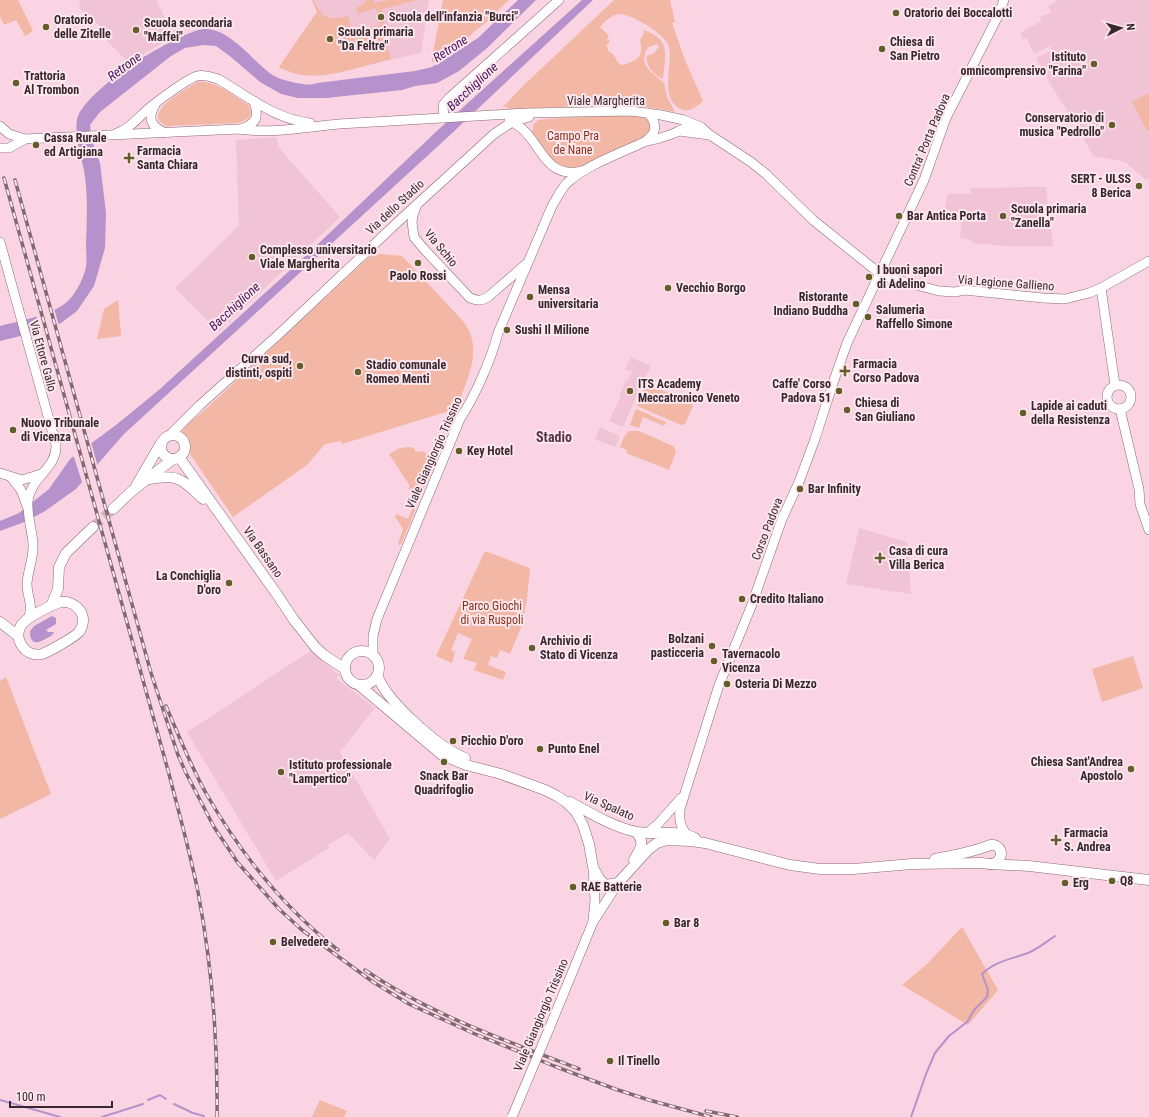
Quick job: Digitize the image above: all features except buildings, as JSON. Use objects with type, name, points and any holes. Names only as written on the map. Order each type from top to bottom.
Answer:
[{"type":"main road","name":"Via dello Stadio","points":[[132,491],[165,437],[171,434]]},
{"type":"main road","points":[[161,443],[160,447],[162,453],[168,458],[176,458],[184,450],[184,443],[181,438],[171,434]]},
{"type":"main road","name":"Via dello Stadio","points":[[113,509],[132,491],[176,458]]},
{"type":"main road","name":"Via Bassano","points":[[176,458],[215,506],[294,620],[316,648],[345,669]]},
{"type":"main road","points":[[148,480],[167,477],[179,480],[186,483],[202,498],[215,506]]},
{"type":"main road","points":[[49,607],[58,589],[59,567],[66,553],[93,527]]},
{"type":"main road","points":[[58,589],[67,602]]},
{"type":"main road","points":[[60,602],[71,603],[78,608],[82,614],[82,624],[76,635],[47,652],[35,655],[30,654],[25,650],[18,636],[1,623],[26,621],[60,602]]},
{"type":"main road","points":[[18,636],[26,621]]},
{"type":"main road","points":[[330,658],[348,658],[358,652],[363,651],[373,656]]},
{"type":"main road","name":"Viale Giangiorgio Trissino","points":[[373,656],[378,665],[377,675],[380,684],[420,727],[444,747],[501,774],[558,796],[566,802],[576,812],[583,825],[589,844],[593,868],[603,883],[610,885],[618,883],[649,849],[674,836]]},
{"type":"main road","points":[[345,669],[348,658]]},
{"type":"main road","name":"Viale Giangiorgio Trissino","points":[[345,669],[345,673],[350,681],[359,685],[442,755],[466,765],[501,774]]},
{"type":"main road","points":[[359,685],[370,683],[377,675]]},
{"type":"main road","name":"Via Spalato","points":[[558,796],[614,824],[636,832],[674,836]]},
{"type":"main road","points":[[583,825],[585,817],[593,814]]},
{"type":"main road","points":[[627,872],[641,848],[642,840],[636,832]]},
{"type":"main road","points":[[674,836],[686,834],[706,843]]},
{"type":"main road","points":[[674,836],[790,865],[820,869],[853,869],[912,864],[989,864],[1028,866],[1149,880]]},
{"type":"main road","points":[[912,864],[963,854],[988,845],[994,845],[1000,849],[1001,855],[996,863],[989,864],[985,862],[982,856],[985,847]]},
{"type":"main road","points":[[1001,855],[1028,866]]},
{"type":"street","points":[[445,118],[443,105],[449,98],[559,0]]},
{"type":"street","name":"Contra' Porta Padova","points":[[879,273],[924,180],[946,118],[998,16],[1004,0]]},
{"type":"street","name":"Viale Margherita","points":[[109,135],[126,128],[189,79],[201,76],[218,79],[274,113],[297,122],[327,125]]},
{"type":"street","name":"Viale Margherita","points":[[239,130],[254,123],[257,111],[254,101]]},
{"type":"street","points":[[155,104],[151,114],[151,120],[154,125],[166,133]]},
{"type":"street","name":"Viale Margherita","points":[[5,148],[25,140],[109,135],[272,130],[327,125],[482,117],[527,113],[542,114],[612,111],[648,113],[675,118],[701,127],[710,135],[751,162],[766,174],[813,220],[879,273]]},
{"type":"street","points":[[646,142],[653,134],[655,127],[654,119],[648,113]]},
{"type":"street","points":[[526,133],[528,125],[531,121],[542,114]]},
{"type":"street","name":"Via dello Stadio","points":[[171,434],[200,405],[278,335],[494,134],[512,122],[542,114]]},
{"type":"street","points":[[482,117],[512,122],[526,133],[557,170],[574,173],[586,170],[646,142],[679,131],[688,126],[690,123]]},
{"type":"street","points":[[482,117],[494,122],[496,128],[494,134]]},
{"type":"street","name":"Viale Margherita","points":[[0,126],[9,134],[25,140]]},
{"type":"street","points":[[679,131],[710,135]]},
{"type":"street","name":"Viale Giangiorgio Trissino","points":[[373,656],[373,636],[377,619],[460,419],[468,408],[495,346],[498,333],[527,263],[560,191],[566,184],[586,170]]},
{"type":"street","name":"Via Schio","points":[[417,206],[412,222],[414,237],[470,298]]},
{"type":"street","name":"Via Ettore Gallo","points":[[0,242],[56,445],[54,458],[31,489],[27,503]]},
{"type":"street","name":"Via Legione Gallieno","points":[[879,273],[886,277],[939,291],[955,292],[964,290],[1065,299],[1089,293],[1101,288],[1149,261]]},
{"type":"street","name":"Viale Giangiorgio Trissino","points":[[470,298],[482,300],[488,297],[527,263]]},
{"type":"street","name":"Corso Padova","points":[[686,834],[681,828],[680,809],[718,685],[751,607],[782,519],[810,453],[847,343],[879,273]]},
{"type":"street","points":[[1101,288],[1114,385]]},
{"type":"street","points":[[1118,384],[1126,386],[1131,394],[1130,403],[1124,408],[1120,409],[1110,406],[1107,400],[1107,392],[1111,387],[1118,384]]},
{"type":"street","points":[[1120,409],[1140,504],[1149,530]]},
{"type":"street","points":[[0,473],[22,480],[42,473]]},
{"type":"street","points":[[10,476],[18,486],[27,503],[32,535],[33,545],[28,583],[31,608],[26,621]]},
{"type":"street","points":[[30,598],[33,603],[49,607]]},
{"type":"street","name":"Corso Padova","points":[[647,833],[666,816],[683,796]]},
{"type":"street","name":"Viale Giangiorgio Trissino","points":[[593,868],[595,900],[593,922]]},
{"type":"street","name":"Viale Giangiorgio Trissino","points":[[512,1117],[593,922],[618,883]]},
{"type":"shaded area","name":"Scuola secondaria \"Maffei\"","points":[[80,0],[156,0],[172,32],[178,28],[174,36],[129,63],[99,33],[102,28],[79,8]]},
{"type":"shaded area","points":[[312,0],[401,0],[402,4],[418,0],[429,0],[421,53],[334,73],[314,76],[300,75],[282,69],[279,67],[317,12]]},
{"type":"shaded area","name":"Retrone","points":[[518,0],[536,0],[486,49],[459,71],[437,83],[415,86],[402,90],[326,98],[298,98],[281,94],[260,82],[216,46],[204,45],[185,48],[171,56],[100,112],[90,125],[92,141],[100,163],[106,213],[105,248],[94,286],[77,311],[61,323],[33,333],[0,341],[0,326],[57,309],[71,298],[80,283],[86,267],[87,206],[84,170],[76,128],[78,116],[82,109],[97,92],[116,76],[142,58],[191,32],[205,29],[214,30],[231,39],[274,76],[296,83],[311,84],[415,71],[432,67],[478,38]]},
{"type":"shaded area","name":"Bacchiglione","points":[[582,0],[593,0],[449,136],[124,434],[76,489],[45,511],[27,521],[0,531],[0,521],[19,513],[49,489],[70,459],[116,425],[160,389],[299,262],[439,129]]},
{"type":"shaded area","name":"Istituto omnicomprensivo \"Farina\"","points":[[1057,0],[1149,0],[1149,178],[1146,180],[1125,162],[1093,156],[1075,122],[1052,87],[1036,58],[1052,50],[1050,46],[1034,54],[1026,37],[1023,39],[1020,33],[1041,21],[1040,17],[1051,12],[1048,6]]},
{"type":"shaded area","name":"Complesso universitario Viale Margherita","points":[[276,137],[279,148],[340,217],[218,332],[175,288],[239,226],[236,140]]},
{"type":"shaded area","name":"Scuola primaria \"Zanella\"","points":[[1046,187],[1053,246],[1006,246],[973,243],[973,241],[960,238],[962,217],[949,214],[949,210],[945,207],[948,194],[971,194],[971,188]]},
{"type":"shaded area","name":"ITS Academy Meccatronico Veneto","points":[[631,357],[651,366],[645,378],[640,376],[636,384],[641,386],[623,427],[609,421],[621,396],[620,395],[626,380],[628,380],[632,372],[625,369]]},
{"type":"shaded area","name":"ITS Academy Meccatronico Veneto","points":[[600,427],[620,436],[615,447],[595,439]]},
{"type":"shaded area","name":"Casa di cura Villa Berica","points":[[859,528],[907,542],[911,594],[846,584]]},
{"type":"shaded area","points":[[52,616],[56,618],[56,624],[46,630],[48,632],[54,632],[53,634],[40,641],[33,641],[30,636],[30,631],[34,626]]},
{"type":"shaded area","name":"Istituto professionale \"Lampertico\"","points":[[312,650],[339,675],[336,678],[375,708],[340,752],[390,839],[374,860],[348,833],[328,845],[329,848],[276,881],[187,732]]},
{"type":"green space","points":[[0,0],[18,0],[33,31],[25,36],[16,20],[4,25],[0,16]]},
{"type":"green space","name":"Scuola primaria \"Da Feltre\"","points":[[312,0],[314,0],[320,11],[326,17],[335,18],[348,16],[352,32],[380,25],[376,8],[358,14],[356,8],[364,4],[366,0],[373,0],[375,3],[387,0],[418,0],[382,9],[386,32],[384,33],[391,59],[335,74],[306,75],[292,73],[279,67],[317,12]]},
{"type":"green space","points":[[443,0],[509,0],[449,55],[437,62],[432,62]]},
{"type":"green space","points":[[614,0],[670,0],[675,22],[672,23],[685,60],[703,101],[689,110],[682,110],[673,102],[669,95],[668,87],[670,51],[668,44],[654,30],[639,20],[620,14],[611,17],[600,27],[609,36],[607,39],[610,41],[606,46],[608,48],[607,50],[613,54],[618,63],[622,65],[636,60],[640,54],[640,40],[644,30],[653,34],[659,39],[665,50],[663,79],[651,70],[647,63],[647,56],[654,53],[659,47],[657,44],[649,47],[645,52],[644,60],[650,71],[664,83],[667,97],[675,112],[634,106],[508,109],[507,107],[503,107],[524,85]]},
{"type":"green space","points":[[198,82],[205,82],[218,86],[249,105],[251,114],[249,118],[239,123],[166,126],[159,121],[158,116],[164,105]]},
{"type":"green space","points":[[1149,93],[1149,131],[1147,131],[1132,102]]},
{"type":"green space","name":"Campo Pra de Nane","points":[[595,115],[645,116],[653,125],[647,136],[583,167],[566,169],[554,162],[532,133],[534,124],[538,120]]},
{"type":"green space","name":"Stadio comunale Romeo Menti","points":[[380,254],[402,256],[462,320],[468,330],[472,339],[473,359],[460,399],[456,398],[452,401],[453,404],[447,406],[449,411],[342,444],[341,441],[325,444],[307,465],[233,517],[190,454],[188,437],[181,433],[188,424],[369,257]]},
{"type":"green space","points":[[118,300],[121,336],[97,339],[104,309]]},
{"type":"green space","points":[[645,385],[689,399],[693,406],[685,424],[681,425],[637,406]]},
{"type":"green space","points":[[636,409],[666,422],[664,426],[643,417],[639,428],[630,425]]},
{"type":"green space","points":[[629,431],[639,431],[673,446],[676,452],[669,470],[626,453],[627,450],[620,447],[624,437]]},
{"type":"green space","points":[[400,448],[414,448],[415,451],[422,451],[435,459],[411,522],[400,545],[398,544],[403,529],[395,518],[396,514],[408,519],[418,494],[408,489],[410,486],[389,454]]},
{"type":"green space","name":"Parco Giochi di via Ruspoli","points":[[485,551],[530,568],[527,599],[522,625],[510,654],[500,650],[497,658],[491,656],[488,665],[506,672],[503,680],[474,670],[477,663],[463,659],[472,639],[458,633],[451,650],[455,652],[452,663],[436,656]]},
{"type":"green space","points":[[1133,656],[1143,688],[1102,702],[1092,669]]},
{"type":"green space","points":[[6,677],[51,794],[0,819],[0,681]]},
{"type":"green space","points":[[962,927],[998,990],[968,1025],[902,985],[927,964]]},
{"type":"green space","points":[[320,1100],[347,1111],[344,1117],[312,1117]]},
{"type":"pier","points":[[54,308],[59,326],[41,332],[36,314]]},
{"type":"pier","points":[[91,442],[98,467],[83,485],[73,454]]},
{"type":"waterway","points":[[911,1117],[935,1053],[949,1036],[967,1022],[975,1009],[987,997],[988,990],[982,974],[998,963],[1032,951],[1055,936]]},
{"type":"waterway","points":[[148,1100],[160,1095],[166,1099]]},
{"type":"waterway","points":[[0,1100],[60,1117]]},
{"type":"waterway","points":[[102,1117],[143,1104]]},
{"type":"waterway","points":[[174,1104],[193,1113],[204,1116]]},
{"type":"tunnel","points":[[93,527],[113,509]]},
{"type":"railway","points":[[4,178],[192,862],[203,920],[213,1004],[217,1117]]},
{"type":"railway","points":[[15,180],[151,673],[178,755],[186,773],[214,827],[238,863],[279,909],[302,930],[373,982],[409,1004],[475,1034],[615,1089],[711,1117]]},
{"type":"railway","points":[[166,706],[201,784],[234,838],[249,859],[282,898],[318,934],[338,950]]},
{"type":"railway","points":[[365,970],[415,1000],[469,1026],[579,1069]]},
{"type":"railway","points":[[706,1111],[737,1117]]},
{"type":"place","name":"Oratorio dei Boccalotti","points":[[896,13]]},
{"type":"place","name":"Scuola dell'infanzia \"Burci\"","points":[[381,17]]},
{"type":"place","name":"Oratorio delle Zitelle","points":[[46,27]]},
{"type":"place","name":"Scuola secondaria \"Maffei\"","points":[[136,30]]},
{"type":"place","name":"Scuola primaria \"Da Feltre\"","points":[[330,39]]},
{"type":"place","name":"Chiesa di San Pietro","points":[[882,49]]},
{"type":"place","name":"Istituto omnicomprensivo \"Farina\"","points":[[1094,64]]},
{"type":"place","name":"Trattoria Al Trombon","points":[[16,83]]},
{"type":"place","name":"Conservatorio di musica \"Pedrollo\"","points":[[1112,125]]},
{"type":"place","name":"Cassa Rurale ed Artigiana","points":[[36,145]]},
{"type":"place","name":"Farmacia Santa Chiara","points":[[129,158]]},
{"type":"place","name":"SERT - ULSS 8 Berica","points":[[1139,186]]},
{"type":"place","name":"Bar Antica Porta","points":[[899,216]]},
{"type":"place","name":"Scuola primaria \"Zanella\"","points":[[1003,216]]},
{"type":"place","name":"Complesso universitario Viale Margherita","points":[[252,257]]},
{"type":"place","name":"Paolo Rossi","points":[[418,263]]},
{"type":"place","name":"I buoni sapori di Adelino","points":[[869,277]]},
{"type":"place","name":"Vecchio Borgo","points":[[668,288]]},
{"type":"place","name":"Mensa universitaria","points":[[530,297]]},
{"type":"place","name":"Ristorante Indiano Buddha","points":[[856,304]]},
{"type":"place","name":"Salumeria Raffello Simone","points":[[868,317]]},
{"type":"place","name":"Sushi Il Milione","points":[[507,330]]},
{"type":"place","name":"Curva sud, distinti, ospiti","points":[[300,366]]},
{"type":"place","name":"Farmacia Corso Padova","points":[[845,371]]},
{"type":"place","name":"Stadio comunale Romeo Menti","points":[[358,372]]},
{"type":"place","name":"ITS Academy Meccatronico Veneto","points":[[630,391]]},
{"type":"place","name":"Caffe' Corso Padova 51","points":[[839,391]]},
{"type":"place","name":"Chiesa di San Giuliano","points":[[847,410]]},
{"type":"place","name":"Lapide ai caduti della Resistenza","points":[[1023,413]]},
{"type":"place","name":"Nuovo Tribunale di Vicenza","points":[[13,430]]},
{"type":"place","name":"Key Hotel","points":[[459,451]]},
{"type":"place","name":"Bar Infinity","points":[[800,489]]},
{"type":"place","name":"Casa di cura Villa Berica","points":[[880,558]]},
{"type":"place","name":"La Conchiglia D'oro","points":[[229,583]]},
{"type":"place","name":"Credito Italiano","points":[[742,599]]},
{"type":"place","name":"Bolzani pasticceria","points":[[712,646]]},
{"type":"place","name":"Archivio di Stato di Vicenza","points":[[532,648]]},
{"type":"place","name":"Tavernacolo Vicenza","points":[[714,661]]},
{"type":"place","name":"Osteria Di Mezzo","points":[[727,684]]},
{"type":"place","name":"Picchio D'oro","points":[[453,741]]},
{"type":"place","name":"Punto Enel","points":[[540,749]]},
{"type":"place","name":"Snack Bar Quadrifoglio","points":[[444,762]]},
{"type":"place","name":"Chiesa Sant'Andrea Apostolo","points":[[1131,769]]},
{"type":"place","name":"Istituto professionale \"Lampertico\"","points":[[281,772]]},
{"type":"place","name":"Farmacia S. Andrea","points":[[1056,840]]},
{"type":"place","name":"Q8","points":[[1112,881]]},
{"type":"place","name":"Erg","points":[[1065,883]]},
{"type":"place","name":"RAE Batterie","points":[[573,887]]},
{"type":"place","name":"Bar 8","points":[[666,923]]},
{"type":"place","name":"Belvedere","points":[[273,942]]},
{"type":"place","name":"Il Tinello","points":[[610,1061]]},
{"type":"district","name":"Stadio","points":[[554,437]]}]
